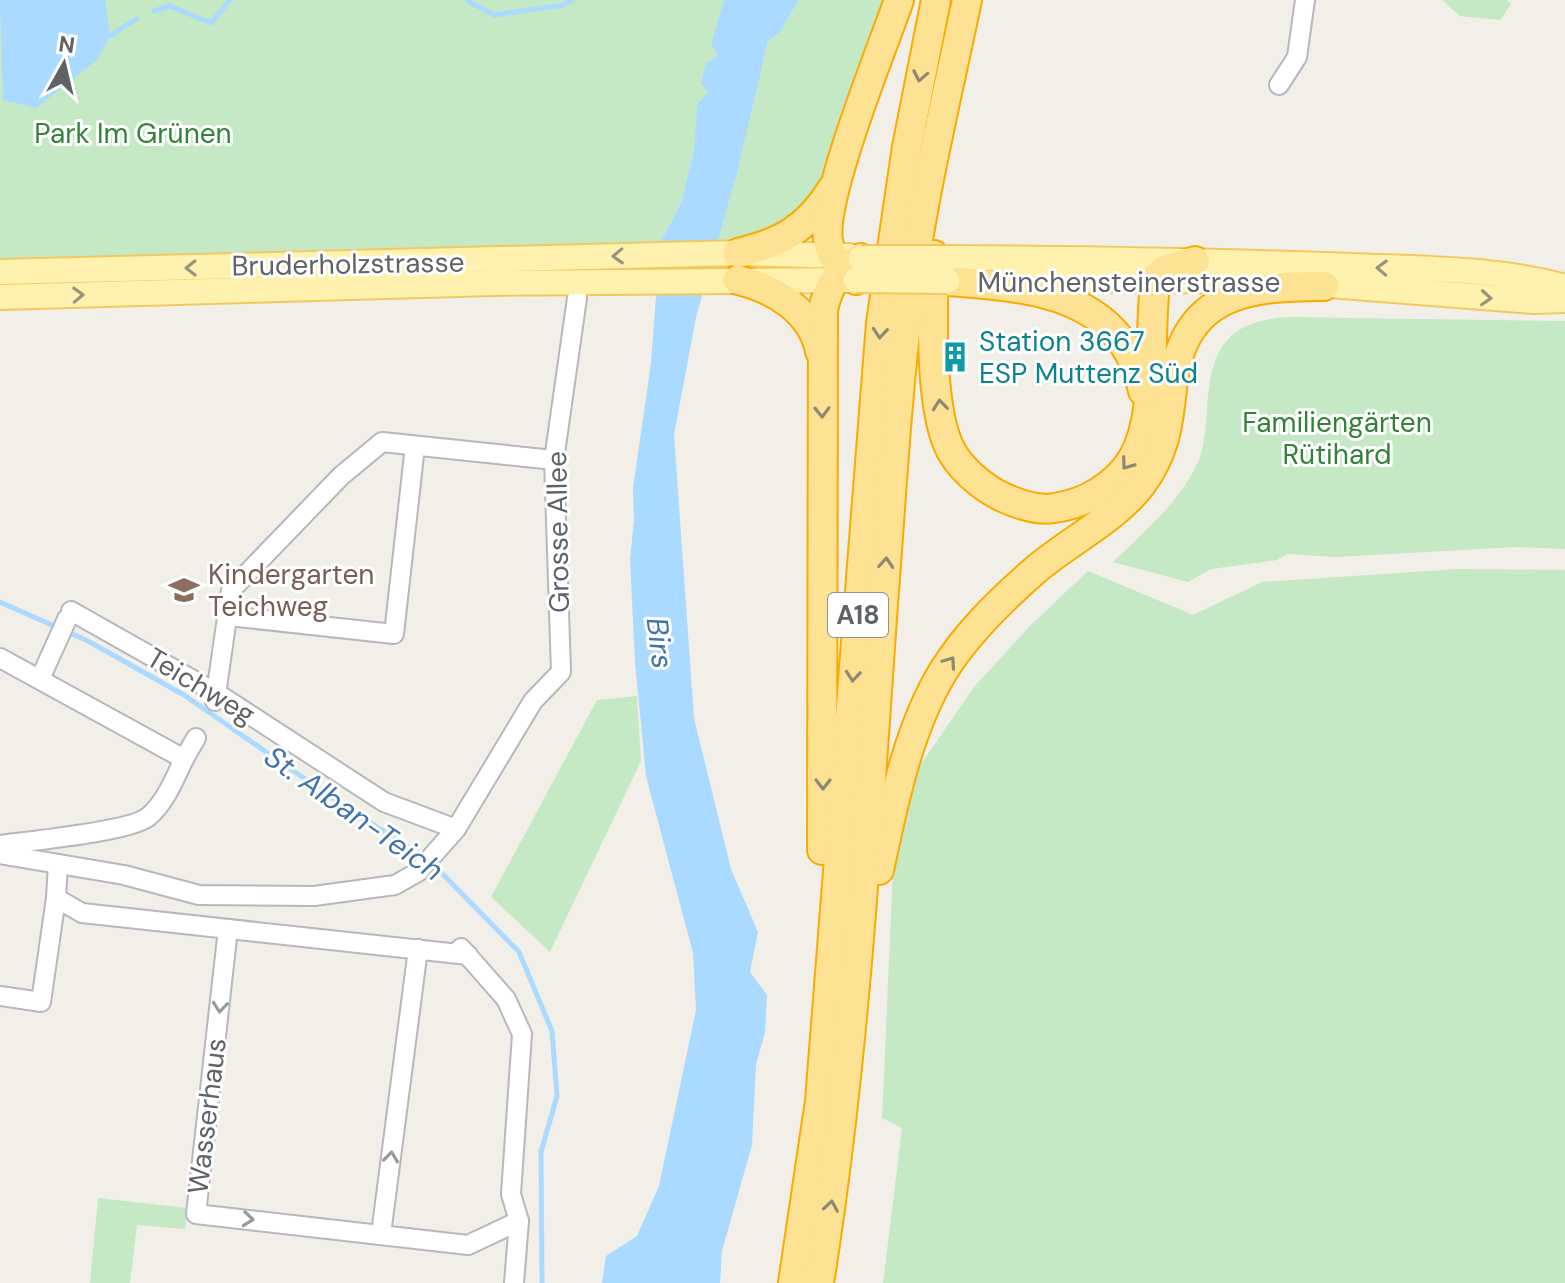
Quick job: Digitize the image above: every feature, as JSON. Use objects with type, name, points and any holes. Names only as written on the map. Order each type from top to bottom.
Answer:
[{"type":"highway","points":[[801,1233],[801,1142],[819,939],[823,814],[823,310],[845,268],[828,233],[838,178],[899,0]]},
{"type":"highway","name":"A18","points":[[793,1283],[821,1086],[881,323],[907,147],[936,0]]},
{"type":"highway","name":"A18","points":[[819,1283],[841,1146],[855,1004],[896,421],[923,204],[967,0]]},
{"type":"highway","points":[[947,94],[935,246],[935,355],[942,425],[960,465],[996,495],[1045,510],[1067,507],[1108,486],[1133,457],[1150,390],[1159,272]]},
{"type":"highway","points":[[738,266],[789,245],[816,214],[838,178]]},
{"type":"highway","points":[[1159,272],[1195,261]]},
{"type":"highway","points":[[738,266],[784,289],[813,330],[822,363]]},
{"type":"highway","points":[[948,270],[1044,293],[1066,300],[1098,317],[1121,339],[1133,356],[1145,413]]},
{"type":"highway","points":[[855,1004],[870,969],[878,876],[900,773],[943,671],[971,633],[1006,596],[1055,554],[1121,506],[1139,488],[1159,457],[1169,430],[1172,386],[1159,272]]},
{"type":"highway","points":[[1172,386],[1187,336],[1198,318],[1212,306],[1254,289],[1324,286]]},
{"type":"main road","name":"Münchensteinerstrasse","points":[[789,245],[845,268]]},
{"type":"main road","name":"Bruderholzstrasse","points":[[0,297],[492,271],[696,253],[738,266]]},
{"type":"main road","name":"Münchensteinerstrasse","points":[[1195,261],[1460,271],[1565,287]]},
{"type":"main road","name":"Bruderholzstrasse","points":[[0,272],[492,271],[691,280],[738,266]]},
{"type":"main road","name":"Münchensteinerstrasse","points":[[784,289],[845,268],[1159,272],[1534,301],[1565,300]]},
{"type":"street","points":[[1279,85],[1297,57],[1305,0]]},
{"type":"street","name":"Grosse Allee","points":[[456,829],[533,701],[561,672],[554,460],[577,298]]},
{"type":"street","points":[[217,697],[231,590],[341,476],[382,442],[554,460]]},
{"type":"street","points":[[228,616],[394,634],[415,446]]},
{"type":"street","name":"Teichweg","points":[[40,679],[69,615],[217,697],[384,802],[456,829]]},
{"type":"street","points":[[0,658],[184,759]]},
{"type":"street","points":[[0,845],[79,835],[146,819],[165,796],[196,738]]},
{"type":"street","points":[[0,854],[124,875],[199,895],[256,897],[365,891],[395,885],[418,872],[456,829]]},
{"type":"street","points":[[0,996],[41,1002],[58,864]]},
{"type":"street","points":[[56,898],[82,913],[418,949],[464,951],[506,999],[522,1034],[511,1194],[519,1221],[514,1283]]},
{"type":"street","name":"Wasserhaus","points":[[228,929],[196,1214],[468,1245],[519,1221]]},
{"type":"street","points":[[381,1234],[418,949]]},
{"type":"green space","name":"Park Im Grünen","points":[[0,0],[725,0],[711,44],[718,57],[708,91],[697,105],[694,150],[681,203],[660,243],[0,272]]},
{"type":"green space","points":[[799,0],[886,0],[826,176],[808,208],[783,228],[754,237],[717,240],[768,41],[779,33]]},
{"type":"green space","points":[[1442,0],[1507,0],[1511,4],[1500,20],[1460,16]]},
{"type":"green space","name":"Familiengärten Rütihard","points":[[1303,317],[1565,321],[1565,549],[1515,547],[1336,557],[1288,554],[1277,560],[1211,569],[1188,582],[1113,562],[1161,515],[1191,475],[1204,443],[1215,361],[1226,341],[1241,328],[1260,321]]},
{"type":"green space","points":[[1459,569],[1565,570],[1565,1283],[883,1283],[902,1128],[882,1118],[893,872],[919,767],[974,687],[1030,626],[1088,571],[1193,615],[1262,582]]},
{"type":"green space","points":[[637,696],[641,761],[550,952],[491,897],[597,700]]},
{"type":"green space","points":[[98,1198],[187,1208],[185,1229],[137,1225],[130,1283],[90,1283]]},
{"type":"water","points":[[0,0],[105,0],[110,36],[97,60],[36,108],[3,100]]},
{"type":"water","name":"Birs","points":[[724,0],[799,0],[779,33],[768,41],[736,176],[696,317],[674,435],[694,718],[731,869],[758,932],[750,972],[767,995],[765,1033],[756,1064],[752,1145],[722,1251],[720,1283],[602,1283],[606,1256],[637,1236],[659,1186],[696,1010],[693,953],[646,776],[635,662],[630,559],[633,488],[651,363],[660,243],[681,203],[694,150],[697,105],[708,91],[701,84],[706,63],[718,56],[711,44]]},
{"type":"waterway","points":[[154,11],[170,6],[211,23],[230,0]]},
{"type":"waterway","points":[[468,1],[494,15],[564,5],[572,0]]},
{"type":"waterway","points":[[110,36],[136,19]]},
{"type":"waterway","name":"St. Alban-Teich","points":[[0,602],[88,641],[184,695],[344,806],[429,860],[519,952],[552,1031],[557,1096],[541,1152],[542,1283]]},
{"type":"place","name":"Station 3667 ESP Muttenz Süd","points":[[955,357]]},
{"type":"place","name":"Kindergarten Teichweg","points":[[184,590]]}]
